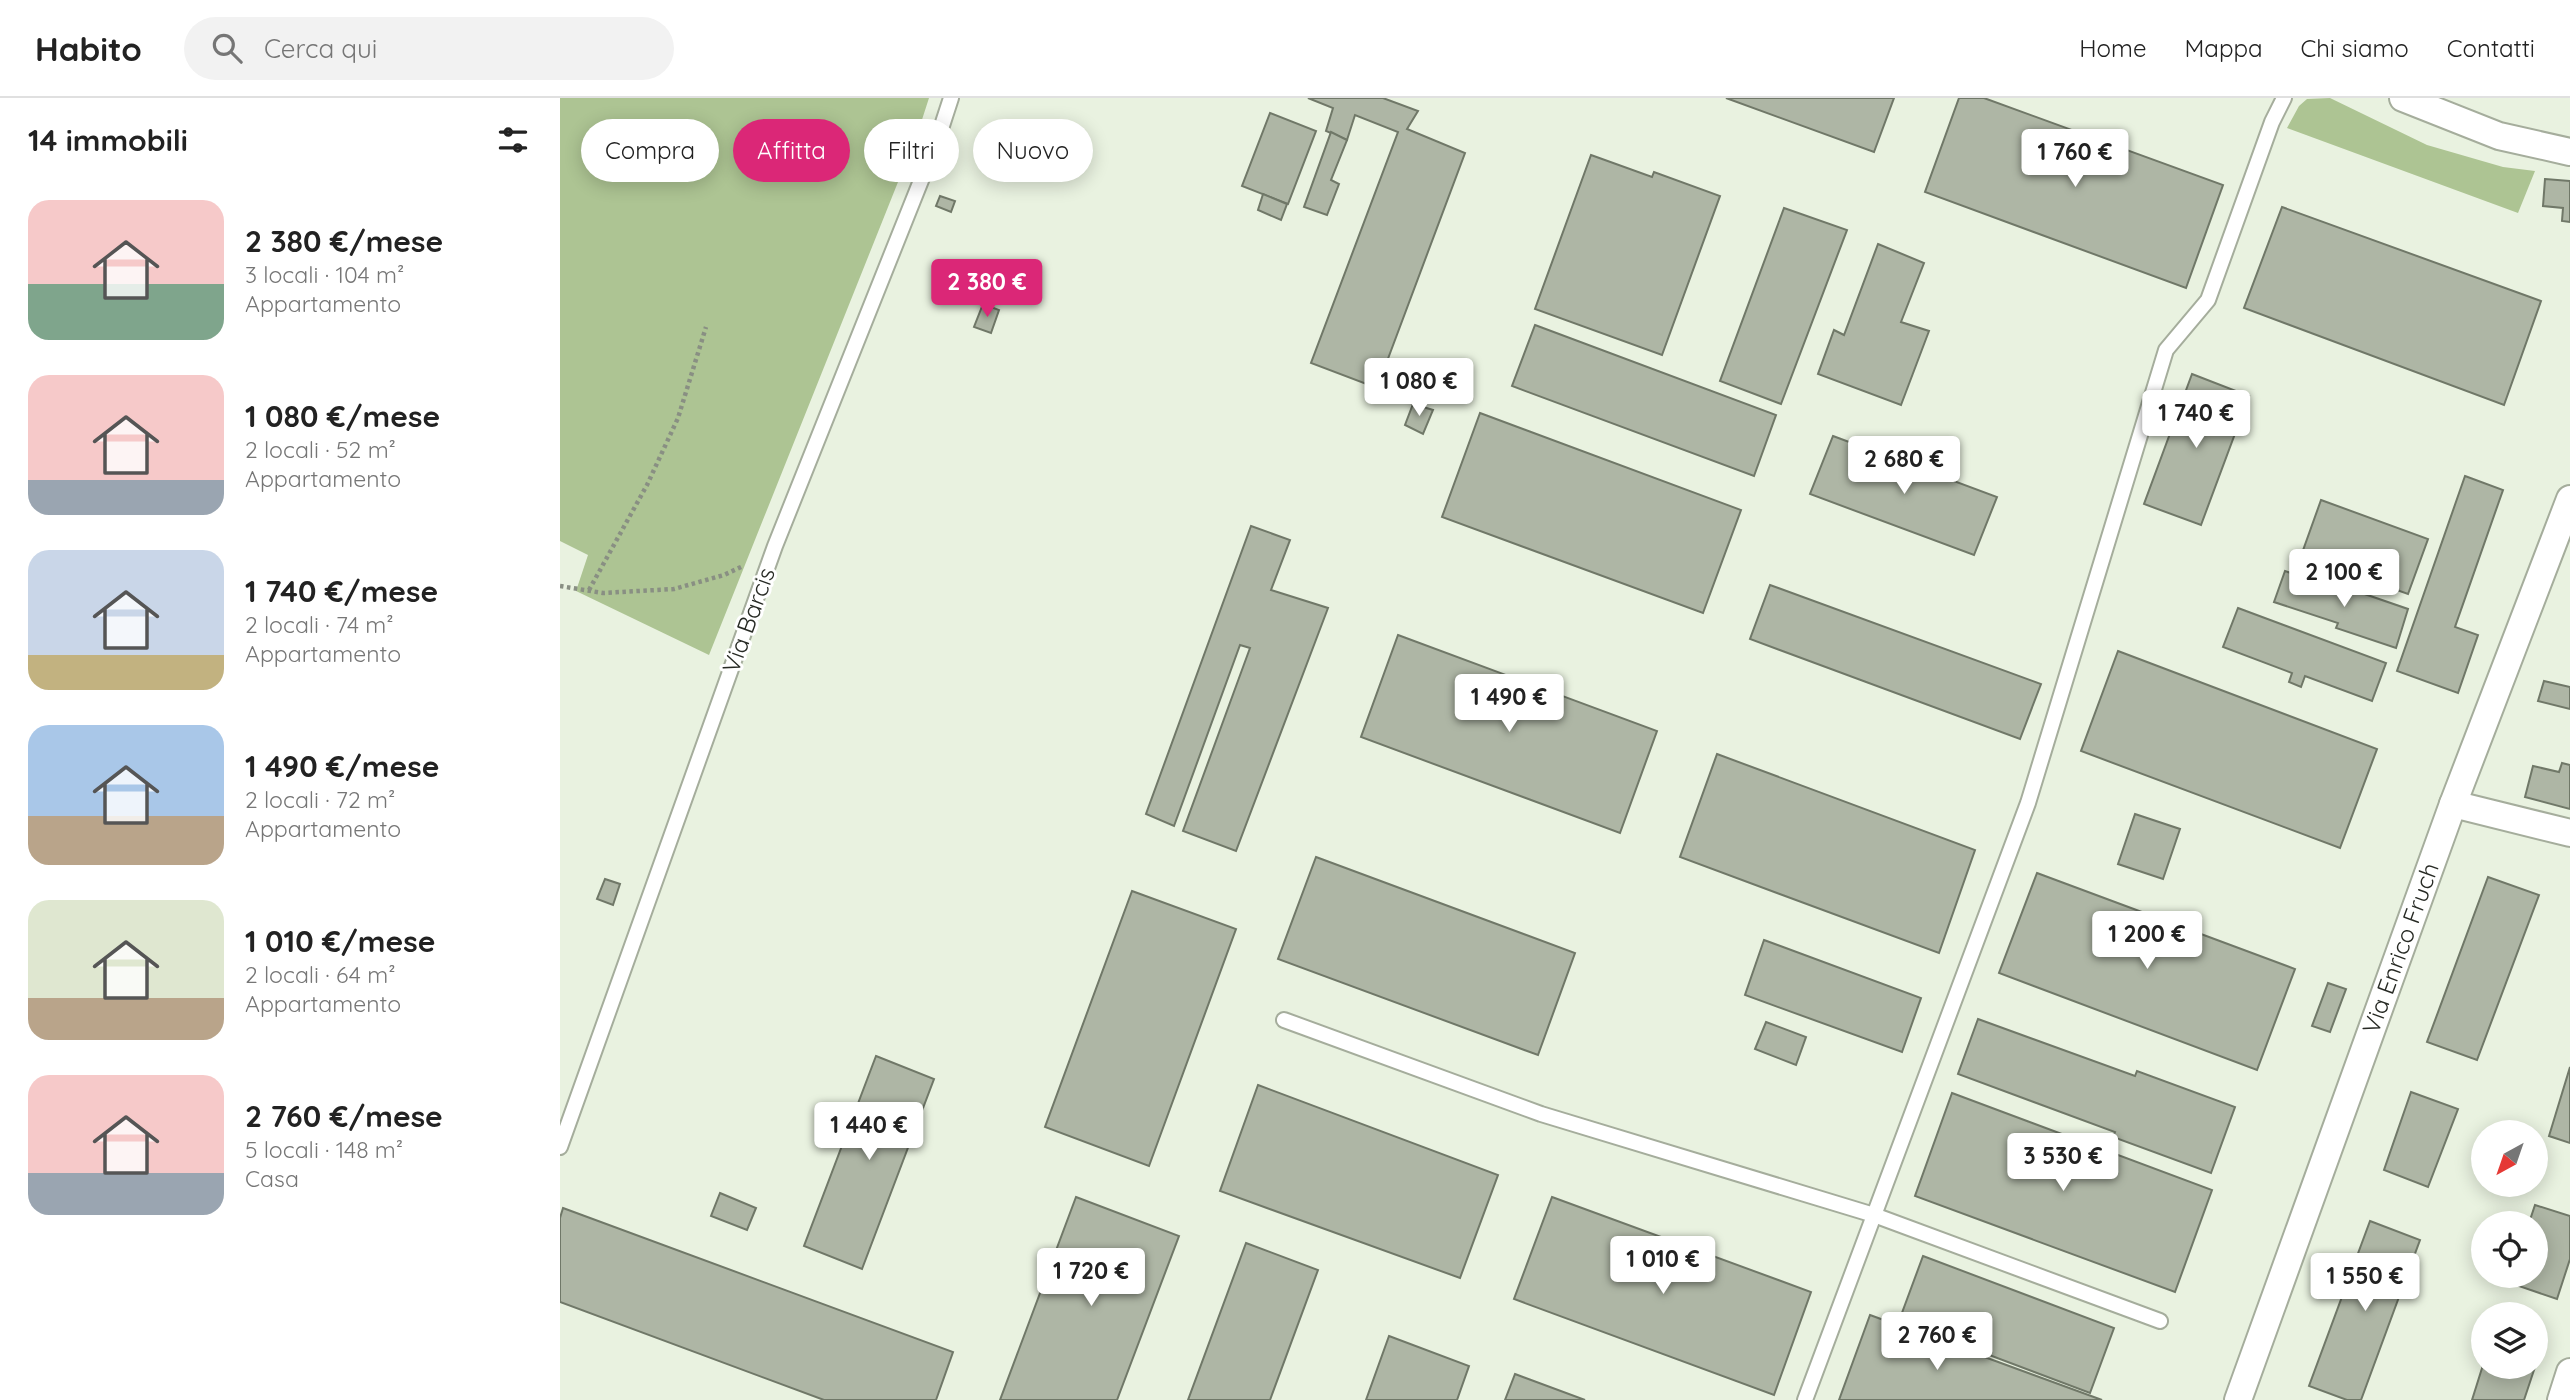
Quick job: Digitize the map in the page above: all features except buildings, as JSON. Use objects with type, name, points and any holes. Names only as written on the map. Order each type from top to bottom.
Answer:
[{"type":"street","points":[[2403,98],[2499,136],[2570,152]]},
{"type":"street","name":"Via Enrico Fruch","points":[[2238,1400],[2452,804],[2570,499]]},
{"type":"street","points":[[2452,804],[2570,833]]},
{"type":"street","points":[[2561,1400],[2570,1372]]},
{"type":"lane","name":"Via Barcis","points":[[560,1147],[775,546],[938,138],[951,98]]},
{"type":"lane","points":[[1805,1400],[2028,803],[2166,350],[2208,300],[2272,122],[2284,98]]},
{"type":"lane","points":[[1284,1020],[1541,1114],[1874,1215],[2160,1321]]},
{"type":"path","points":[[589,590],[647,485],[678,418],[706,327]]},
{"type":"path","points":[[560,586],[623,593],[674,589],[746,565],[775,546]]},
{"type":"green space","points":[[560,98],[929,98],[922,119],[864,119],[864,182],[898,182],[709,655],[576,591],[588,555],[560,541]]},
{"type":"green space","points":[[2330,98],[2427,145],[2503,167],[2535,171],[2518,213],[2287,128],[2299,106],[2307,99]]}]
